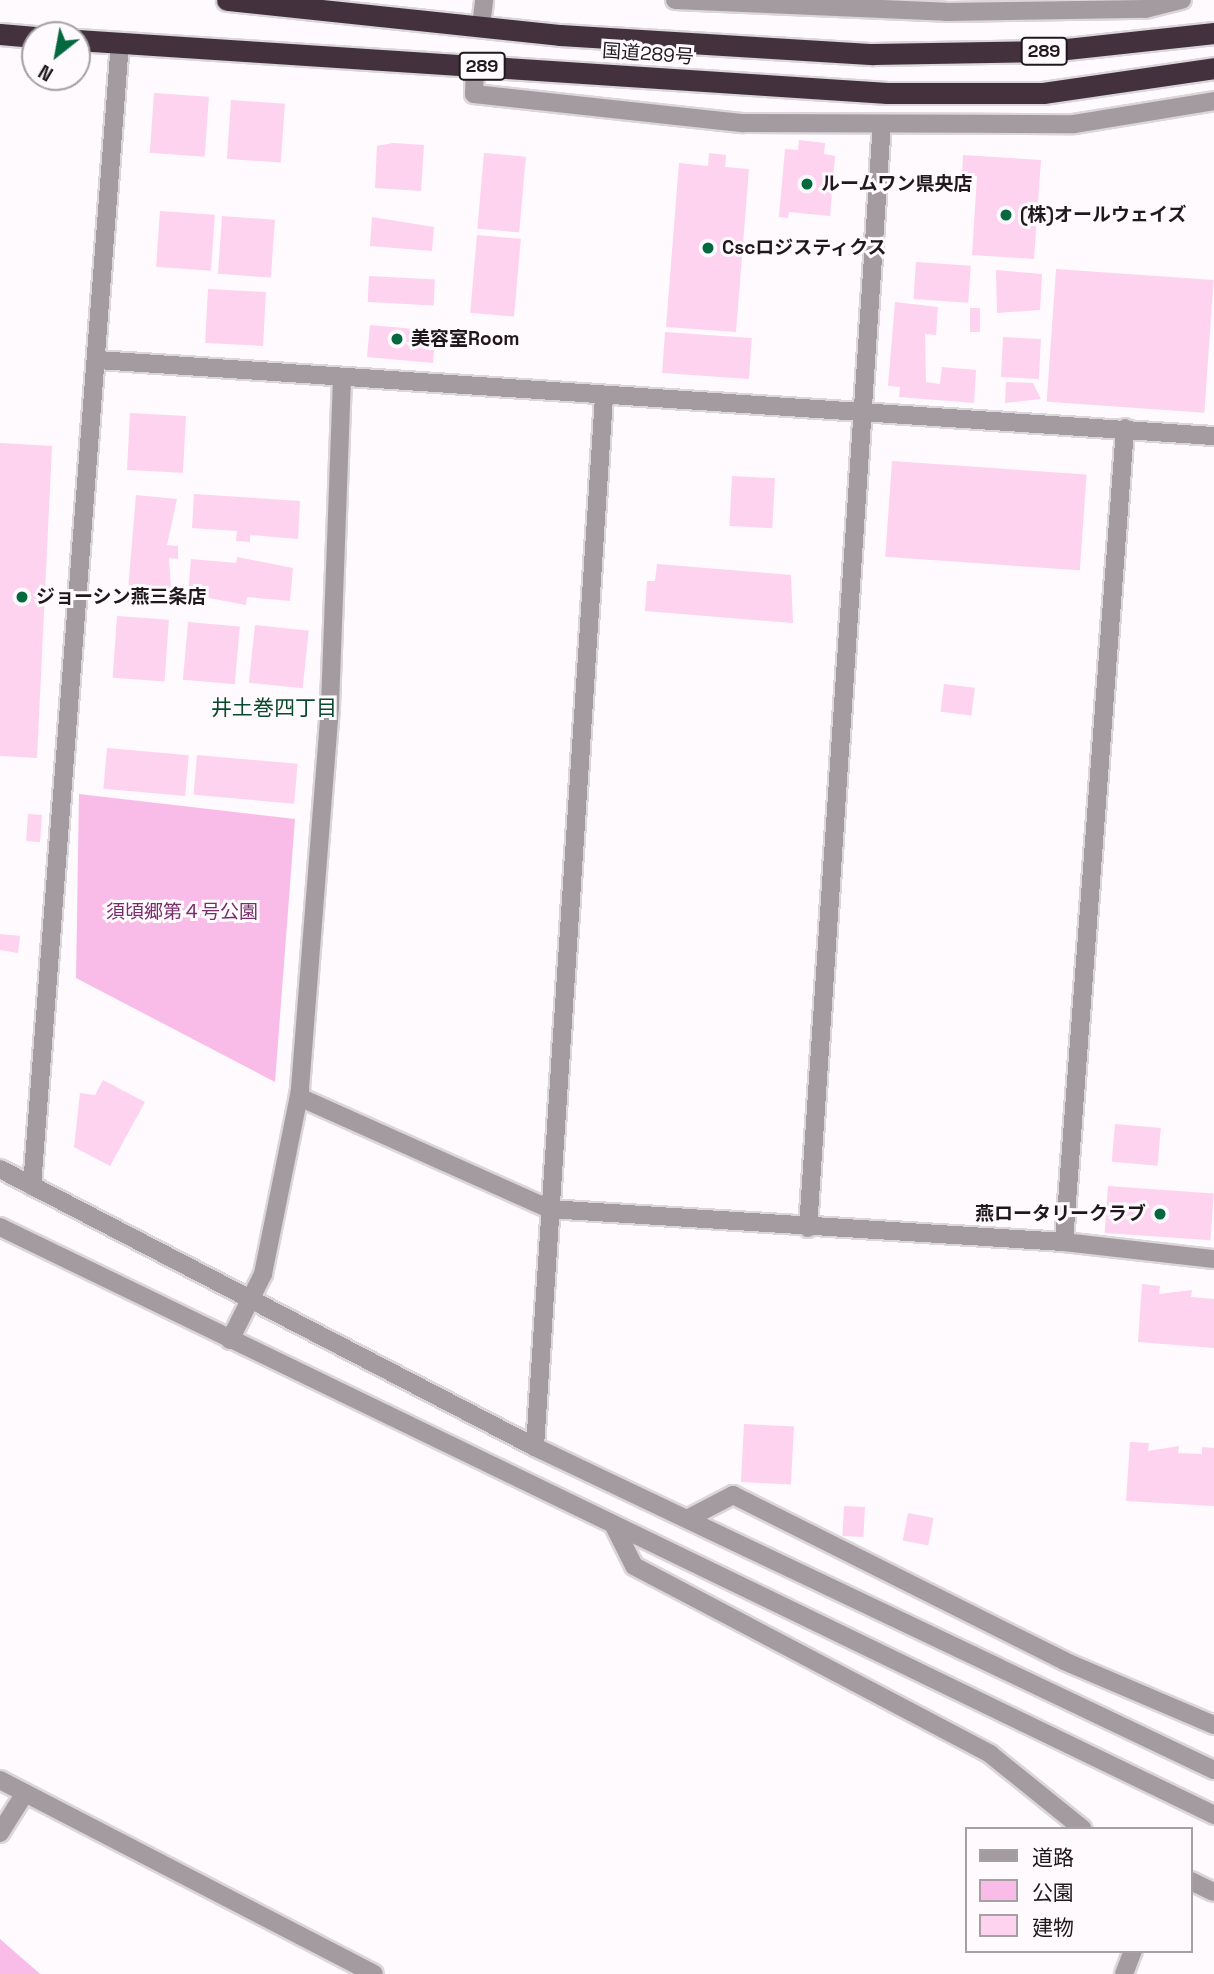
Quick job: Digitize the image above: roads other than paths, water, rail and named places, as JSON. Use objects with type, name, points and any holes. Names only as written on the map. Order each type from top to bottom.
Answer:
[{"type":"highway","name":"国道289号","points":[[227,0],[481,26],[873,54],[1048,51],[1214,33]]},
{"type":"highway","points":[[0,34],[21,36]]},
{"type":"highway","name":"国道289号","points":[[91,41],[887,93],[1043,93],[1214,68]]},
{"type":"street","points":[[481,26],[484,0]]},
{"type":"street","points":[[675,0],[946,12],[1145,9],[1182,0]]},
{"type":"street","points":[[32,1186],[98,360],[120,43]]},
{"type":"street","points":[[475,66],[474,94],[743,123],[1074,124],[1214,101]]},
{"type":"street","points":[[808,1228],[882,124]]},
{"type":"street","points":[[98,360],[1214,436]]},
{"type":"street","points":[[342,378],[330,707],[299,1097],[400,1146],[549,1209],[808,1228],[1064,1242],[1214,1259]]},
{"type":"street","points":[[534,1447],[604,396]]},
{"type":"street","points":[[1064,1242],[1125,428]]},
{"type":"street","points":[[230,1340],[263,1274],[300,1090]]},
{"type":"street","points":[[0,1169],[249,1304],[534,1447],[1214,1770]]},
{"type":"street","points":[[0,1227],[615,1528],[1214,1815]]},
{"type":"street","points":[[687,1519],[733,1495],[1064,1661],[1214,1725]]},
{"type":"street","points":[[615,1528],[634,1566],[990,1754],[1081,1827]]},
{"type":"street","points":[[0,1780],[374,1974]]},
{"type":"street","points":[[0,1833],[25,1793]]},
{"type":"street","points":[[1193,1882],[1214,1892]]},
{"type":"street","points":[[1124,1974],[1132,1953]]},
{"type":"place","name":"ルームワン県央店","points":[[807,184]]},
{"type":"place","name":"(株)オールウェイズ","points":[[1006,215]]},
{"type":"place","name":"Cscロジスティクス","points":[[708,248]]},
{"type":"place","name":"美容室Room","points":[[397,339]]},
{"type":"place","name":"ジョーシン燕三条店","points":[[22,597]]},
{"type":"place","name":"燕ロータリークラブ","points":[[1160,1214]]},
{"type":"district","name":"井土巻四丁目","points":[[274,708]]},
{"type":"park label","name":"須頃郷第４号公園","points":[[182,912]]}]
